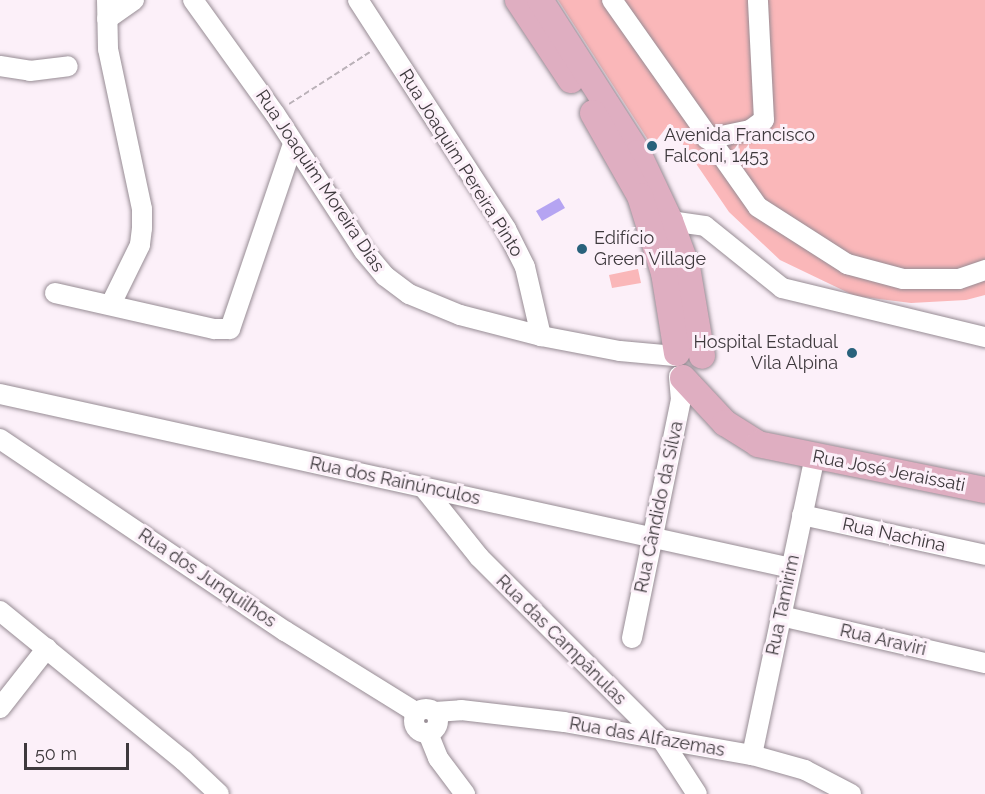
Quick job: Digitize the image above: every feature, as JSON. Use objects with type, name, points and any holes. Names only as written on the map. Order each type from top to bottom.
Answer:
[{"type":"main road","points":[[518,0],[601,126],[640,196],[664,273],[684,366],[722,405],[804,453]]},
{"type":"main road","points":[[540,0],[638,153],[670,221],[687,267],[684,366]]},
{"type":"main road","name":"Rua José Jeraissati","points":[[804,453],[985,490]]},
{"type":"street","points":[[111,304],[140,245],[142,228],[135,175],[112,79],[107,10],[134,0]]},
{"type":"street","name":"Rua Joaquim Moreira Dias","points":[[193,0],[275,114],[364,251],[401,288],[450,312],[541,336],[684,366]]},
{"type":"street","name":"Rua Joaquim Pereira Pinto","points":[[358,0],[506,229],[525,267],[541,336]]},
{"type":"street","points":[[612,0],[706,139],[758,207],[847,264],[903,279],[959,279],[985,270]]},
{"type":"street","points":[[706,139],[750,130],[764,120],[758,0]]},
{"type":"street","points":[[0,66],[30,70],[68,66]]},
{"type":"street","points":[[55,293],[214,329],[230,329],[293,144]]},
{"type":"street","points":[[670,221],[705,225],[782,288],[985,337]]},
{"type":"street","name":"Rua Cândido da Silva","points":[[632,638],[681,400],[684,366]]},
{"type":"street","name":"Rua dos Rainúnculos","points":[[0,394],[791,568]]},
{"type":"street","name":"Rua dos Junquilhos","points":[[0,439],[285,631],[426,712]]},
{"type":"street","name":"Rua Tamirim","points":[[752,755],[802,515],[804,453]]},
{"type":"street","name":"Rua das Campânulas","points":[[423,487],[479,557],[662,740],[697,794]]},
{"type":"street","name":"Rua Nachina","points":[[802,515],[985,555]]},
{"type":"street","points":[[0,611],[219,794]]},
{"type":"street","name":"Rua Araviri","points":[[781,616],[985,663]]},
{"type":"street","points":[[0,708],[47,648]]},
{"type":"street","name":"Rua das Alfazemas","points":[[426,712],[461,710],[564,722],[752,755],[805,770],[851,794]]},
{"type":"street","points":[[426,712],[415,726],[428,733],[438,758],[462,793]]},
{"type":"path","points":[[275,114],[386,42]]},
{"type":"shaded area","points":[[558,0],[985,0],[985,295],[966,300],[911,303],[855,296],[780,260],[729,212],[669,124],[652,146]]},
{"type":"shaded area","points":[[559,198],[565,208],[542,221],[536,211]]},
{"type":"shaded area","points":[[638,269],[641,283],[612,288],[609,275]]},
{"type":"place","name":"Avenida Francisco Falconi, 1453","points":[[652,146]]},
{"type":"place","name":"Edifício Green Village","points":[[582,249]]},
{"type":"place","name":"Hospital Estadual Vila Alpina","points":[[852,353]]}]
